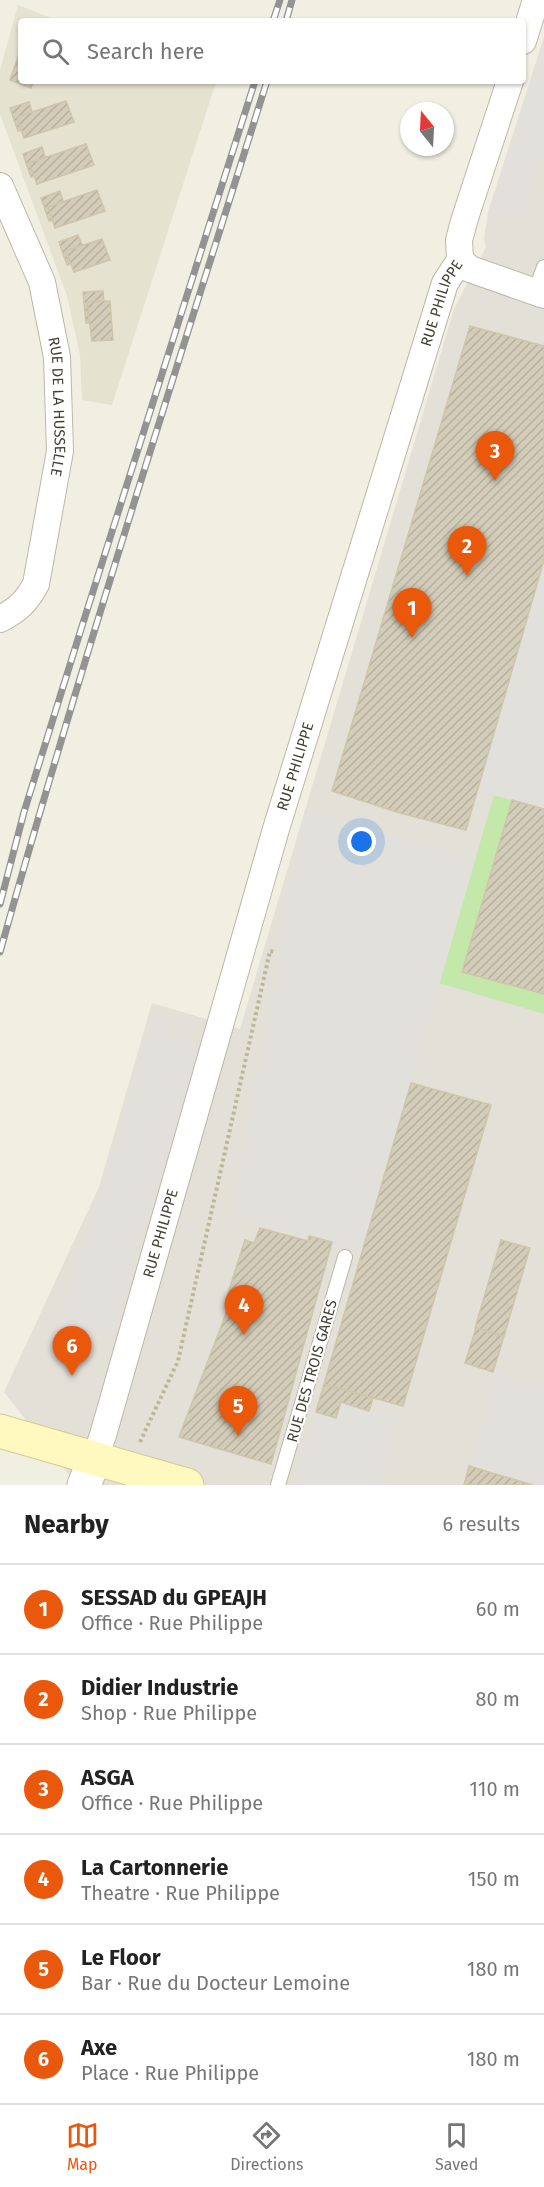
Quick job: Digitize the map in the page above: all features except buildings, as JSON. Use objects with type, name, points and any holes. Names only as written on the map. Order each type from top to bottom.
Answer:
[{"type":"main road","points":[[0,1431],[89,1472],[187,1485]]},
{"type":"street","points":[[526,32],[536,0]]},
{"type":"street","name":"RUE PHILIPPE","points":[[89,1472],[103,1435],[280,818],[445,283],[460,260],[459,240],[465,218],[509,84]]},
{"type":"street","name":"RUE DE LA HUSSELLE","points":[[0,186],[42,282],[57,357],[60,451],[36,584],[27,601],[6,616]]},
{"type":"street","points":[[460,260],[470,269],[540,294]]},
{"type":"lane","points":[[540,294],[544,267]]},
{"type":"lane","name":"RUE DES TROIS GARES","points":[[278,1485],[345,1257]]},
{"type":"path","points":[[139,1444],[178,1361],[270,951],[275,952]]},
{"type":"shaded area","points":[[18,5],[51,18],[18,18],[18,84],[215,84],[112,405],[82,400],[80,355],[67,296],[0,114],[0,70]]},
{"type":"shaded area","points":[[544,37],[544,1485],[77,1485],[4,1392],[99,1187],[152,1003],[240,1029],[454,309],[486,247],[484,238],[488,212]]},
{"type":"shaded area","points":[[544,37],[544,147],[526,205],[528,217],[487,222]]},
{"type":"shaded area","points":[[544,560],[544,809],[476,790]]},
{"type":"shaded area","points":[[305,810],[476,857],[363,1250],[233,1218],[252,1093],[283,951],[276,950]]},
{"type":"shaded area","points":[[153,1013],[168,1017],[163,1034],[199,1045],[112,1336],[76,1327],[68,1351],[54,1345]]},
{"type":"shaded area","points":[[496,1373],[544,1387],[544,1485],[533,1485],[469,1466]]},
{"type":"shaded area","points":[[341,1402],[400,1418],[379,1485],[295,1485],[316,1412],[336,1418]]},
{"type":"green space","points":[[494,795],[544,809],[544,1014],[439,983]]},
{"type":"railway","points":[[274,18],[280,0]]},
{"type":"railway","points":[[287,18],[292,0]]},
{"type":"railway","points":[[0,904],[24,812],[254,84]]},
{"type":"railway","points":[[0,952],[97,624],[266,84]]},
{"type":"place","name":"ASGA","points":[[495,481]]},
{"type":"place","name":"Didier Industrie","points":[[467,576]]},
{"type":"place","name":"SESSAD du GPEAJH","points":[[412,638]]},
{"type":"place","name":"La Cartonnerie","points":[[244,1335]]},
{"type":"place","name":"Axe","points":[[72,1376]]},
{"type":"place","name":"Le Floor","points":[[238,1436]]}]
